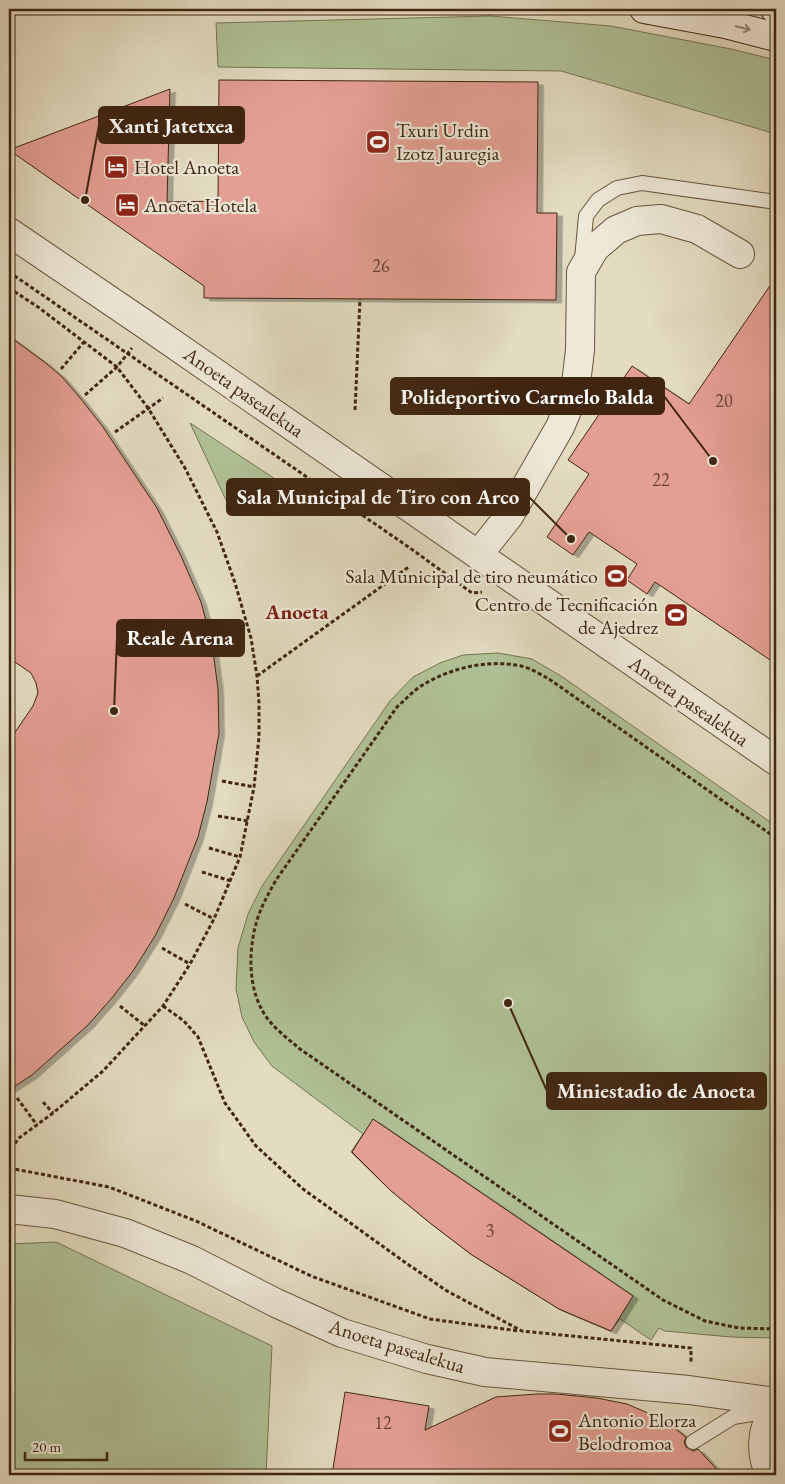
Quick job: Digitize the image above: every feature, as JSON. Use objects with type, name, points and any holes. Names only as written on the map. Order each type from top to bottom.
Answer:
[{"type":"street","points":[[644,9],[725,24],[776,37]]},
{"type":"street","points":[[478,555],[509,516],[560,427],[575,392],[580,350],[581,272],[595,248],[616,230],[637,221],[661,219],[697,229],[740,254]]},
{"type":"street","name":"Anoeta pasealekua","points":[[9,232],[776,761]]},
{"type":"street","name":"Anoeta pasealekua","points":[[9,1209],[55,1214],[124,1233],[192,1260],[276,1303],[342,1333],[427,1359],[486,1372],[689,1390],[775,1408]]},
{"type":"street","points":[[770,1475],[763,1454],[763,1440],[766,1426],[775,1408]]},
{"type":"lane","points":[[581,272],[586,216],[598,200],[617,188],[642,183],[776,202]]},
{"type":"lane","points":[[693,1442],[733,1417],[775,1408]]},
{"type":"path","points":[[9,272],[472,593],[522,586]]},
{"type":"path","points":[[9,288],[38,307],[118,367],[148,408],[186,468],[217,532],[241,601],[251,638],[258,676],[258,737],[254,787],[248,821],[240,857],[214,919],[190,964],[163,1006],[103,1071],[53,1114],[19,1138],[9,1152]]},
{"type":"path","points":[[355,410],[360,299]]},
{"type":"path","points":[[61,369],[83,342]]},
{"type":"path","points":[[85,395],[118,367],[135,343]]},
{"type":"path","points":[[115,432],[163,398]]},
{"type":"path","points":[[258,676],[410,566]]},
{"type":"path","points":[[776,838],[549,680],[523,667],[495,663],[468,666],[442,674],[419,687],[397,707],[276,880],[261,909],[254,935],[251,958],[253,985],[261,1008],[276,1029],[300,1050],[662,1300],[705,1321],[739,1328],[776,1329]]},
{"type":"path","points":[[222,781],[254,787]]},
{"type":"path","points":[[218,816],[248,821]]},
{"type":"path","points":[[209,848],[240,857]]},
{"type":"path","points":[[202,872],[231,882]]},
{"type":"path","points":[[186,904],[214,919]]},
{"type":"path","points":[[162,948],[190,964]]},
{"type":"path","points":[[120,1006],[145,1026]]},
{"type":"path","points":[[163,1006],[184,1020],[198,1037],[226,1104],[256,1146],[303,1189],[447,1291],[522,1331]]},
{"type":"path","points":[[16,1098],[37,1125]]},
{"type":"path","points":[[43,1102],[53,1114]]},
{"type":"path","points":[[9,1168],[109,1186],[196,1221],[311,1276],[430,1320],[692,1348],[691,1362]]},
{"type":"green space","points":[[490,16],[611,26],[731,49],[776,60],[776,134],[561,71],[218,67],[216,23]]},
{"type":"green space","points":[[190,423],[295,492],[233,515]]},
{"type":"green space","points":[[498,653],[532,659],[561,676],[776,826],[776,1338],[731,1337],[665,1331],[659,1328],[651,1340],[620,1319],[611,1331],[559,1309],[472,1255],[390,1190],[351,1152],[363,1134],[272,1066],[254,1042],[242,1017],[236,989],[238,948],[248,914],[262,886],[390,701],[413,677],[440,663],[463,655]]},
{"type":"green space","points":[[56,1242],[272,1346],[266,1475],[9,1475],[9,1244]]},
{"type":"building","name":"Txuri Urdin Izotz Jauregia","points":[[219,80],[538,82],[537,213],[557,213],[556,300],[204,298],[204,286],[9,150],[170,89],[167,202],[218,201]]},
{"type":"building","points":[[776,277],[776,664],[655,582],[647,594],[627,580],[637,564],[589,532],[573,555],[547,537],[589,474],[568,460],[632,366],[689,404]]},
{"type":"building","points":[[9,336],[62,377],[81,399],[103,427],[157,508],[201,602],[212,643],[218,689],[219,733],[207,802],[198,837],[174,898],[155,936],[133,971],[88,1025],[32,1075],[9,1090],[9,741],[33,706],[38,693],[31,673],[9,658]]},
{"type":"building","points":[[373,1119],[633,1296],[611,1331],[559,1309],[472,1255],[390,1190],[352,1152]]},
{"type":"building","name":"Antonio Elorza Belodromoa","points":[[345,1392],[429,1406],[425,1430],[496,1397],[556,1394],[597,1398],[627,1404],[664,1420],[686,1437],[684,1442],[686,1447],[693,1451],[698,1449],[722,1475],[332,1475]]},
{"type":"place","name":"Txuri Urdin Izotz Jauregia","points":[[378,142]]},
{"type":"place","name":"Hotel Anoeta","points":[[116,167]]},
{"type":"place","name":"Xanti Jatetxea","points":[[85,200]]},
{"type":"place","name":"Anoeta Hotela","points":[[127,205]]},
{"type":"place","name":"Polideportivo Carmelo Balda","points":[[713,461]]},
{"type":"place","name":"Sala Municipal de Tiro con Arco","points":[[571,539]]},
{"type":"place","name":"Sala Municipal de tiro neumático","points":[[616,576]]},
{"type":"place","name":"Centro de Tecnificación de Ajedrez","points":[[676,615]]},
{"type":"place","name":"Reale Arena","points":[[114,711]]},
{"type":"place","name":"Miniestadio de Anoeta","points":[[508,1003]]},
{"type":"place","name":"Antonio Elorza Belodromoa","points":[[560,1431]]},
{"type":"district","name":"Anoeta","points":[[297,611]]}]
